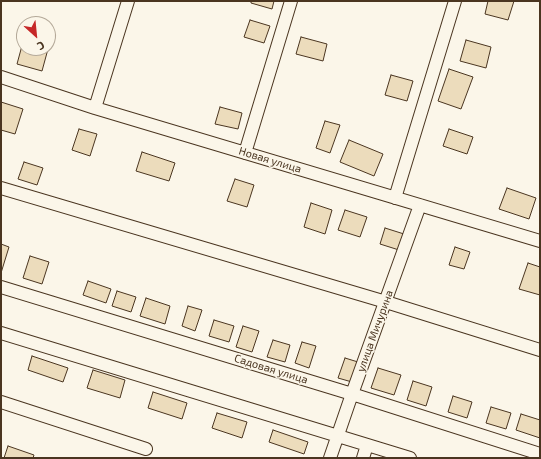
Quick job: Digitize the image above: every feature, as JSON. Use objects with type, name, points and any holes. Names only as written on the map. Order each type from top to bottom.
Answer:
[{"type":"street","points":[[96,108],[128,1]]},
{"type":"street","points":[[245,153],[291,1]]},
{"type":"street","points":[[396,198],[455,1]]},
{"type":"street","name":"Новая улица","points":[[1,77],[96,108],[540,241]]},
{"type":"street","points":[[1,188],[386,302],[540,350]]},
{"type":"street","name":"улица Мичурина","points":[[330,458],[420,205]]},
{"type":"street","name":"Садовая улица","points":[[1,287],[352,394],[540,454]]},
{"type":"street","points":[[1,333],[410,458]]},
{"type":"street","points":[[1,402],[146,448]]},
{"type":"street","points":[[363,458],[367,445]]},
{"type":"building","points":[[251,1],[274,1],[272,9],[251,3]]},
{"type":"building","points":[[488,1],[514,1],[508,20],[485,14]]},
{"type":"building","points":[[250,20],[270,26],[264,43],[244,37]]},
{"type":"building","points":[[301,37],[327,44],[323,61],[296,54]]},
{"type":"building","points":[[466,40],[491,47],[486,68],[460,61]]},
{"type":"building","points":[[19,56],[46,56],[42,71],[17,64]]},
{"type":"building","points":[[449,69],[473,77],[461,109],[438,101]]},
{"type":"building","points":[[391,75],[413,81],[407,101],[385,95]]},
{"type":"building","points":[[1,102],[23,109],[15,134],[1,130]]},
{"type":"building","points":[[220,107],[242,113],[238,129],[215,124]]},
{"type":"building","points":[[325,121],[340,125],[330,153],[316,148]]},
{"type":"building","points":[[79,129],[97,134],[90,156],[72,150]]},
{"type":"building","points":[[449,129],[473,137],[467,154],[443,146]]},
{"type":"building","points":[[349,140],[383,154],[374,176],[340,162]]},
{"type":"building","points":[[142,152],[175,163],[169,181],[136,171]]},
{"type":"building","points":[[24,162],[43,168],[37,185],[18,179]]},
{"type":"building","points":[[235,179],[254,185],[247,207],[227,201]]},
{"type":"building","points":[[507,188],[536,198],[529,219],[499,209]]},
{"type":"building","points":[[311,203],[332,210],[325,234],[304,227]]},
{"type":"building","points":[[345,210],[367,217],[360,237],[338,230]]},
{"type":"building","points":[[385,228],[404,234],[399,250],[380,244]]},
{"type":"building","points":[[1,244],[9,247],[1,273]]},
{"type":"building","points":[[455,247],[470,252],[464,269],[449,265]]},
{"type":"building","points":[[30,256],[49,262],[42,284],[23,278]]},
{"type":"building","points":[[528,263],[540,267],[540,295],[519,289]]},
{"type":"building","points":[[88,281],[111,289],[106,303],[83,295]]},
{"type":"building","points":[[117,291],[136,297],[131,312],[112,306]]},
{"type":"building","points":[[146,298],[170,306],[165,324],[140,316]]},
{"type":"building","points":[[188,306],[202,310],[195,331],[182,326]]},
{"type":"building","points":[[214,320],[234,326],[229,342],[209,336]]},
{"type":"building","points":[[243,326],[259,331],[252,352],[236,347]]},
{"type":"building","points":[[273,340],[290,345],[285,362],[267,357]]},
{"type":"building","points":[[302,342],[316,346],[309,368],[295,363]]},
{"type":"building","points":[[32,356],[68,368],[63,382],[28,370]]},
{"type":"building","points":[[345,358],[358,362],[352,382],[338,378]]},
{"type":"building","points":[[378,368],[401,375],[394,395],[371,388]]},
{"type":"building","points":[[93,370],[125,380],[120,398],[87,388]]},
{"type":"building","points":[[413,381],[432,387],[426,406],[407,400]]},
{"type":"building","points":[[153,392],[187,403],[182,419],[148,408]]},
{"type":"building","points":[[453,396],[472,402],[467,418],[448,412]]},
{"type":"building","points":[[491,407],[511,413],[506,429],[486,423]]},
{"type":"building","points":[[217,413],[247,422],[242,438],[212,428]]},
{"type":"building","points":[[521,414],[540,420],[540,438],[516,430]]},
{"type":"building","points":[[273,430],[308,442],[304,454],[269,442]]},
{"type":"building","points":[[8,446],[34,455],[33,458],[4,458]]}]
